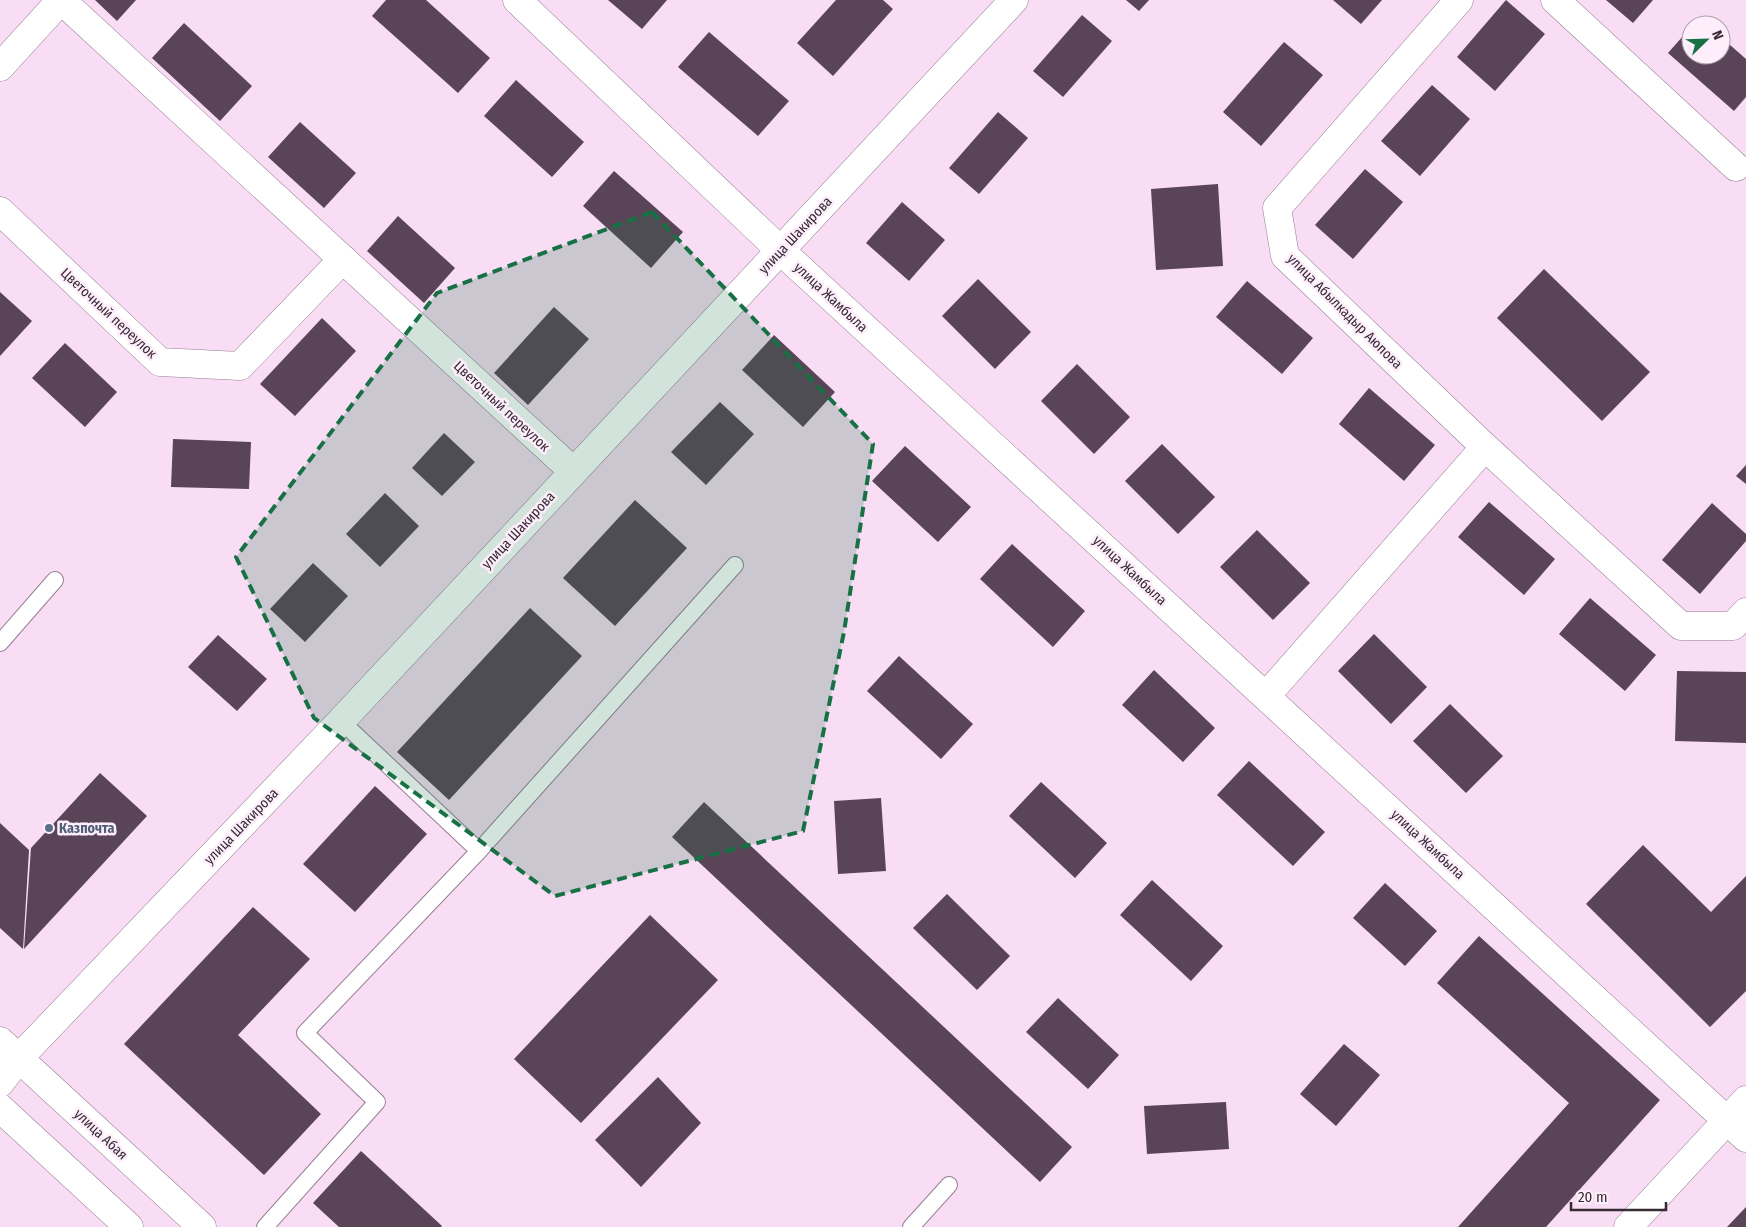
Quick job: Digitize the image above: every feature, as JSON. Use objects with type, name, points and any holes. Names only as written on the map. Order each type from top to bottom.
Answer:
[{"type":"street","name":"Цветочный переулок","points":[[0,67],[61,0],[573,471]]},
{"type":"street","name":"улица Жамбыла","points":[[517,0],[781,251],[1737,1129]]},
{"type":"street","name":"улица Шакирова","points":[[0,1084],[10,1050],[341,721],[1014,0]]},
{"type":"street","name":"улица Абылкадыр Аюпова","points":[[1459,0],[1278,208],[1285,256],[1485,447],[1681,626],[1733,626],[1746,612]]},
{"type":"street","points":[[1555,0],[1743,167]]},
{"type":"street","name":"Цветочный переулок","points":[[0,211],[160,362],[240,366],[343,260]]},
{"type":"street","points":[[1266,696],[1485,447]]},
{"type":"street","name":"улица Абая","points":[[10,1050],[202,1227]]},
{"type":"street","points":[[1628,1227],[1737,1129],[1746,1100]]},
{"type":"street","points":[[0,1108],[129,1227]]},
{"type":"lane","points":[[265,1227],[376,1102],[305,1033],[479,851],[735,565]]},
{"type":"lane","points":[[0,643],[55,580]]},
{"type":"lane","points":[[341,721],[479,851]]},
{"type":"lane","points":[[911,1227],[949,1185]]},
{"type":"highlighted area","points":[[652,212],[873,444],[844,632],[803,831],[555,896],[314,718],[236,557],[437,293]]},
{"type":"building","points":[[95,0],[136,0],[117,21]]},
{"type":"building","points":[[386,0],[426,0],[490,58],[458,93],[372,16]]},
{"type":"building","points":[[608,0],[667,0],[642,29]]},
{"type":"building","points":[[836,0],[883,0],[893,9],[833,76],[797,43]]},
{"type":"building","points":[[1126,0],[1149,0],[1139,11]]},
{"type":"building","points":[[1333,0],[1382,0],[1361,24]]},
{"type":"building","points":[[1506,0],[1545,34],[1495,91],[1457,57]]},
{"type":"building","points":[[1606,0],[1653,0],[1633,23]]},
{"type":"building","points":[[1082,15],[1112,41],[1063,97],[1033,71]]},
{"type":"building","points":[[184,23],[252,86],[220,121],[152,58]]},
{"type":"building","points":[[709,32],[789,101],[758,136],[678,67]]},
{"type":"building","points":[[1681,38],[1681,64],[1668,53]]},
{"type":"building","points":[[1284,42],[1323,75],[1261,146],[1223,112]]},
{"type":"building","points":[[1731,46],[1746,59],[1746,97],[1734,111],[1682,65],[1731,65]]},
{"type":"building","points":[[516,80],[584,142],[552,177],[484,116]]},
{"type":"building","points":[[1432,85],[1470,119],[1420,176],[1381,141]]},
{"type":"building","points":[[998,112],[1028,138],[979,194],[949,168]]},
{"type":"building","points":[[300,122],[356,173],[324,208],[268,157]]},
{"type":"building","points":[[1365,169],[1403,202],[1353,259],[1315,225]]},
{"type":"building","points":[[614,171],[683,232],[651,268],[583,206]]},
{"type":"building","points":[[1218,184],[1223,266],[1156,270],[1151,189]]},
{"type":"building","points":[[902,202],[945,240],[909,281],[866,243]]},
{"type":"building","points":[[398,216],[455,268],[424,303],[367,251]]},
{"type":"building","points":[[1544,269],[1650,372],[1602,421],[1497,318]]},
{"type":"building","points":[[978,279],[1031,332],[995,369],[942,316]]},
{"type":"building","points":[[1247,281],[1313,338],[1282,374],[1216,317]]},
{"type":"building","points":[[0,292],[32,321],[0,356]]},
{"type":"building","points":[[554,307],[589,339],[528,405],[494,373]]},
{"type":"building","points":[[322,318],[356,351],[295,416],[260,384]]},
{"type":"building","points":[[774,335],[835,392],[803,427],[742,370]]},
{"type":"building","points":[[65,343],[117,392],[85,427],[32,378]]},
{"type":"building","points":[[1077,364],[1130,417],[1094,454],[1041,401]]},
{"type":"building","points":[[1369,388],[1435,445],[1404,481],[1339,424]]},
{"type":"building","points":[[720,402],[754,434],[706,485],[671,452]]},
{"type":"building","points":[[444,433],[475,462],[442,496],[412,468]]},
{"type":"building","points":[[173,439],[251,442],[249,489],[171,487]]},
{"type":"building","points":[[1162,444],[1215,497],[1178,534],[1125,481]]},
{"type":"building","points":[[905,446],[971,507],[938,542],[872,481]]},
{"type":"building","points":[[1746,465],[1746,484],[1736,476]]},
{"type":"building","points":[[385,493],[419,526],[380,567],[346,534]]},
{"type":"building","points":[[635,500],[687,548],[615,626],[563,578]]},
{"type":"building","points":[[1489,502],[1555,559],[1524,595],[1458,537]]},
{"type":"building","points":[[1712,503],[1746,534],[1746,541],[1700,594],[1662,560]]},
{"type":"building","points":[[1257,530],[1310,583],[1273,620],[1220,567]]},
{"type":"building","points":[[1012,544],[1085,611],[1053,647],[980,579]]},
{"type":"building","points":[[313,563],[348,596],[305,642],[270,609]]},
{"type":"building","points":[[1590,598],[1656,655],[1625,691],[1559,634]]},
{"type":"building","points":[[530,608],[582,656],[449,800],[397,752]]},
{"type":"building","points":[[1374,634],[1427,687],[1391,724],[1338,671]]},
{"type":"building","points":[[218,635],[267,679],[237,711],[188,667]]},
{"type":"building","points":[[899,656],[973,724],[941,759],[867,691]]},
{"type":"building","points":[[1154,670],[1215,728],[1183,762],[1122,705]]},
{"type":"building","points":[[1677,671],[1746,672],[1746,743],[1675,741]]},
{"type":"building","points":[[1450,704],[1503,756],[1466,793],[1413,741]]},
{"type":"building","points":[[1249,761],[1325,832],[1293,866],[1217,795]]},
{"type":"building","points":[[100,773],[147,816],[24,949],[31,848]]},
{"type":"building","points":[[1041,782],[1107,843],[1075,878],[1009,816]]},
{"type":"building","points":[[375,786],[427,834],[355,912],[303,864]]},
{"type":"building","points":[[881,798],[886,871],[838,874],[834,801]]},
{"type":"building","points":[[704,802],[1072,1147],[1040,1182],[672,837]]},
{"type":"building","points":[[0,823],[29,850],[23,949],[0,928]]},
{"type":"building","points":[[1643,845],[1711,912],[1746,876],[1746,991],[1710,1027],[1586,904]]},
{"type":"building","points":[[1152,880],[1223,946],[1191,981],[1120,915]]},
{"type":"building","points":[[1385,883],[1437,931],[1405,966],[1353,918]]},
{"type":"building","points":[[947,894],[1010,956],[977,990],[913,928]]},
{"type":"building","points":[[253,907],[310,959],[238,1035],[321,1114],[264,1175],[124,1044]]},
{"type":"building","points":[[650,915],[718,980],[581,1123],[514,1059]]},
{"type":"building","points":[[1479,936],[1660,1100],[1546,1227],[1458,1227],[1569,1103],[1437,983]]},
{"type":"building","points":[[1058,998],[1119,1055],[1088,1089],[1026,1032]]},
{"type":"building","points":[[1344,1044],[1380,1075],[1336,1126],[1300,1094]]},
{"type":"building","points":[[658,1077],[701,1123],[641,1187],[595,1140]]},
{"type":"building","points":[[1226,1102],[1229,1149],[1147,1154],[1144,1106]]},
{"type":"building","points":[[361,1151],[442,1226],[339,1227],[313,1203]]},
{"type":"building","points":[[1746,1207],[1746,1227],[1727,1227]]},
{"type":"place","name":"Казпочта","points":[[49,828]]}]
